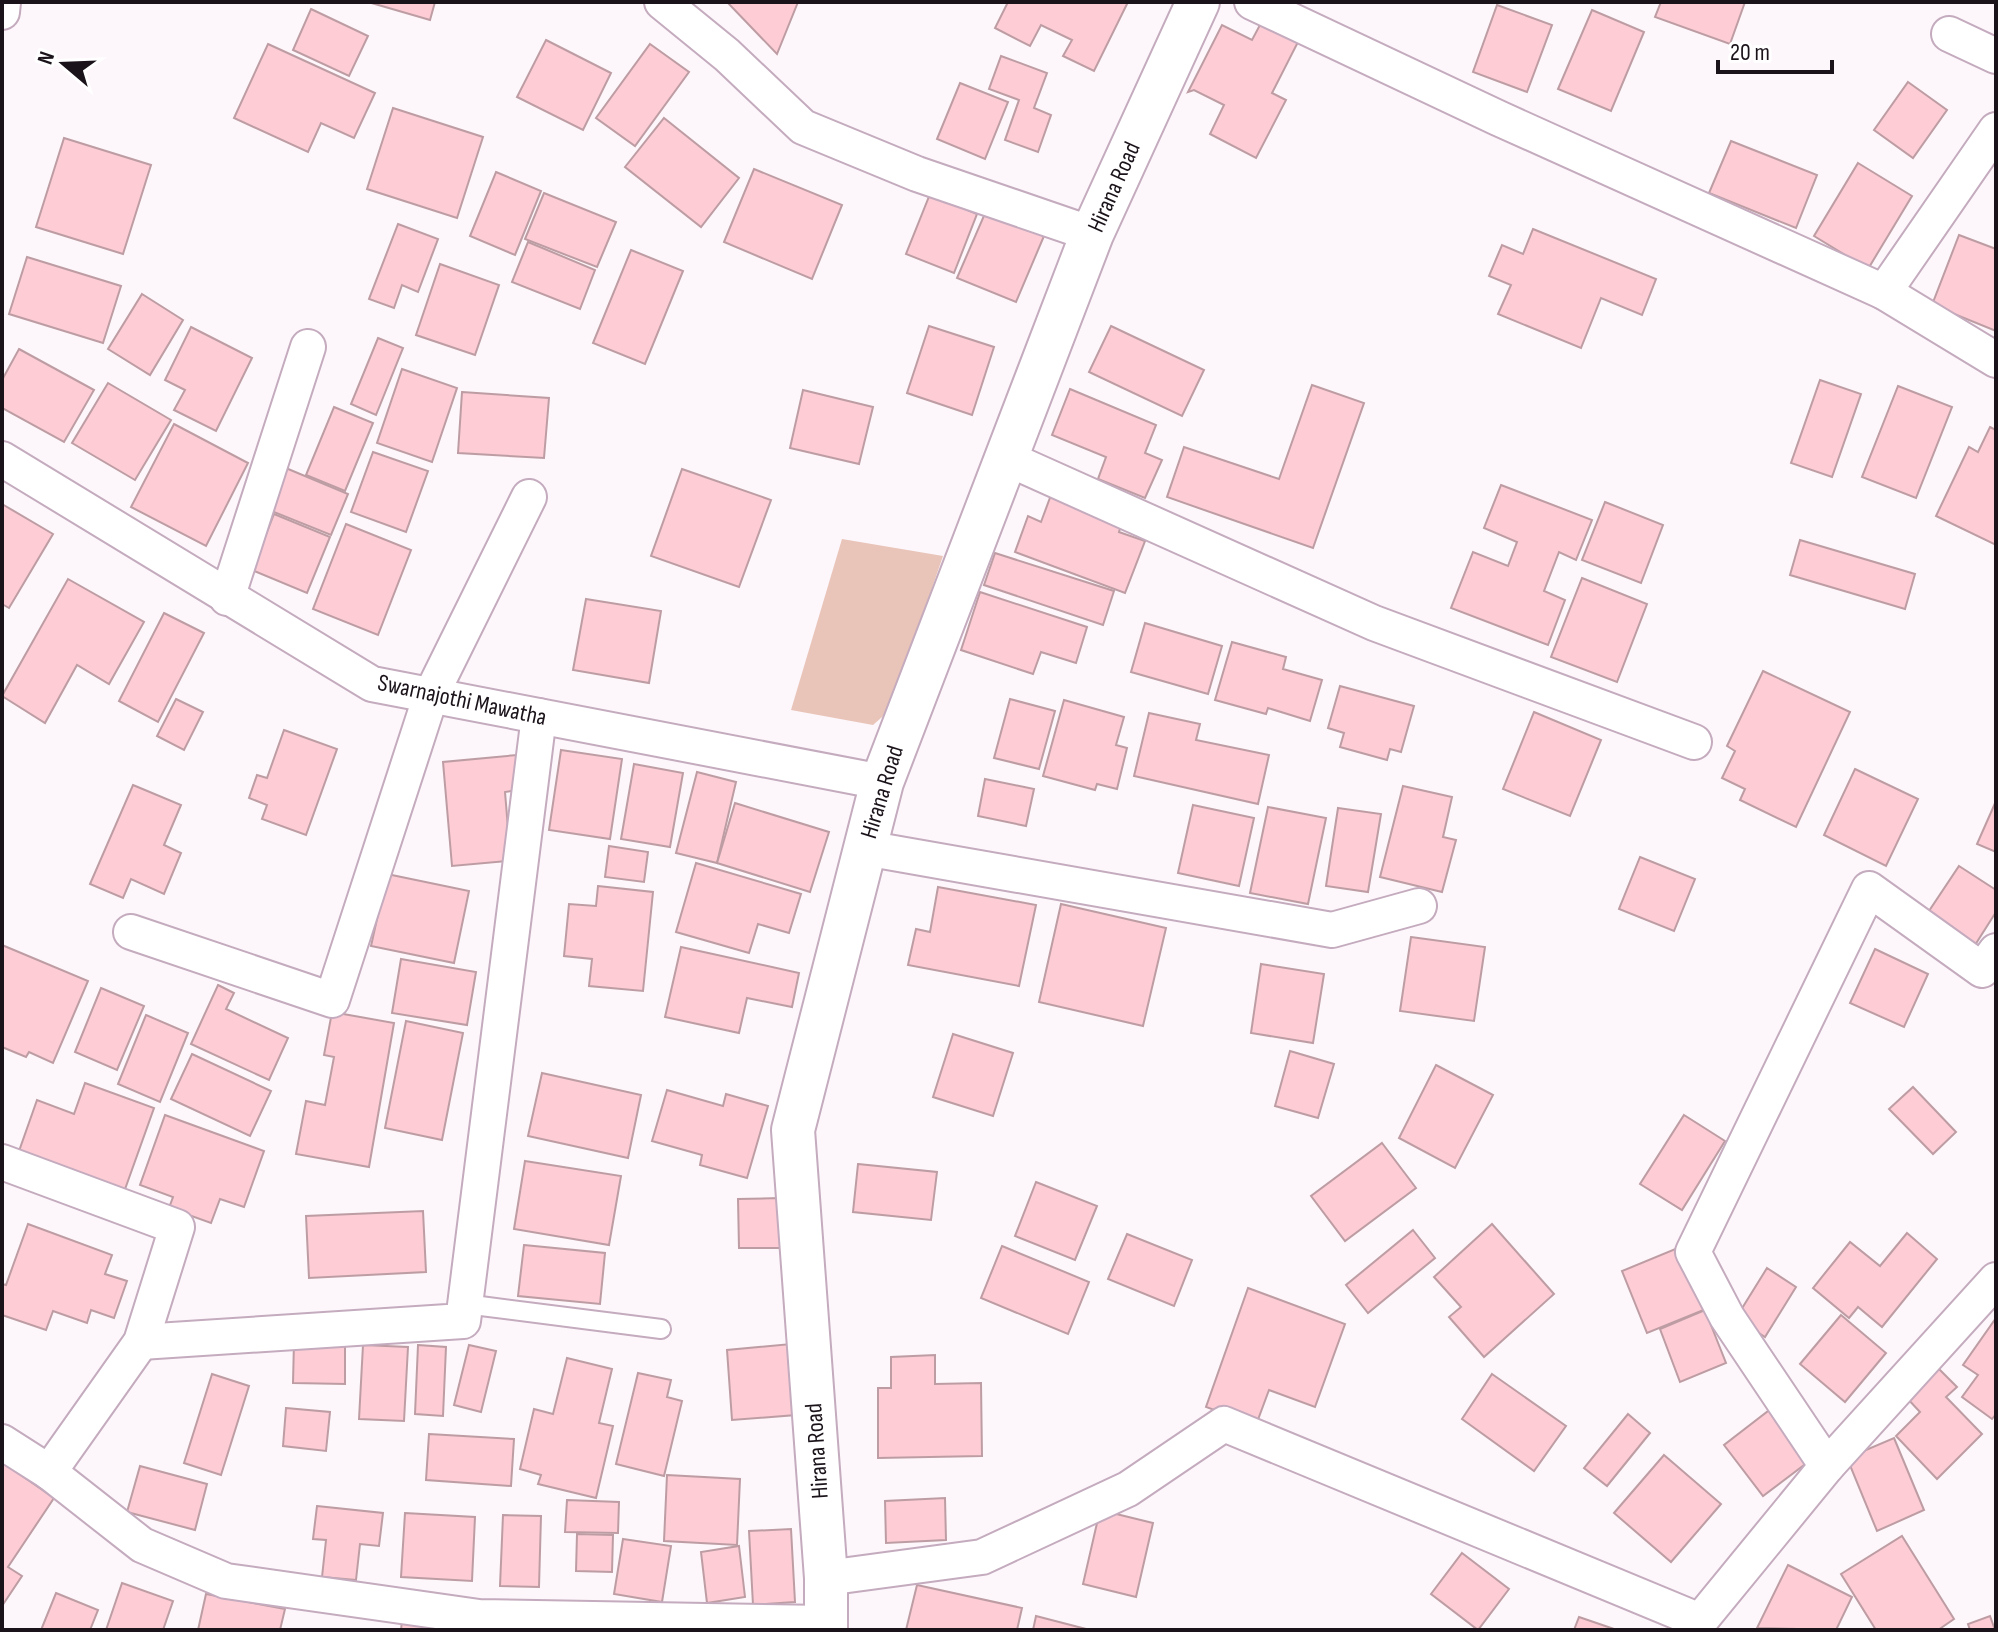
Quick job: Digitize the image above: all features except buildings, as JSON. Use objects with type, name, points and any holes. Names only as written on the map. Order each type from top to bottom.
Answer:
[{"type":"street","points":[[2,12],[3,2]]},
{"type":"street","points":[[662,2],[727,55],[803,127],[917,174],[1092,234]]},
{"type":"street","name":"Hirana Road","points":[[826,1626],[826,1578],[793,1130],[882,782],[1092,234],[1198,2]]},
{"type":"street","points":[[1252,2],[1498,118],[1884,292],[1996,360]]},
{"type":"street","points":[[1949,34],[1996,56]]},
{"type":"street","points":[[1884,292],[1996,130]]},
{"type":"street","points":[[227,598],[308,347]]},
{"type":"street","points":[[1006,458],[1374,623],[1694,742]]},
{"type":"street","name":"Swarnajothi Mawatha","points":[[2,459],[372,684],[882,782]]},
{"type":"street","points":[[131,932],[332,1000],[431,695],[529,497]]},
{"type":"street","points":[[141,1342],[463,1321],[539,716]]},
{"type":"street","points":[[865,848],[1332,930],[1419,906]]},
{"type":"street","points":[[1827,1466],[1727,1317],[1693,1252],[1869,889],[1982,970],[1996,951]]},
{"type":"street","points":[[2,1162],[177,1227],[141,1342],[49,1472]]},
{"type":"street","points":[[826,1578],[982,1557],[1128,1489],[1224,1424],[1697,1626],[1827,1466],[1996,1280]]},
{"type":"street","points":[[2,1442],[49,1472],[142,1545],[226,1581],[479,1617],[826,1626]]},
{"type":"lane","points":[[465,1304],[661,1329]]},
{"type":"shaded area","points":[[842,539],[943,556],[890,710],[873,725],[791,710]]}]
